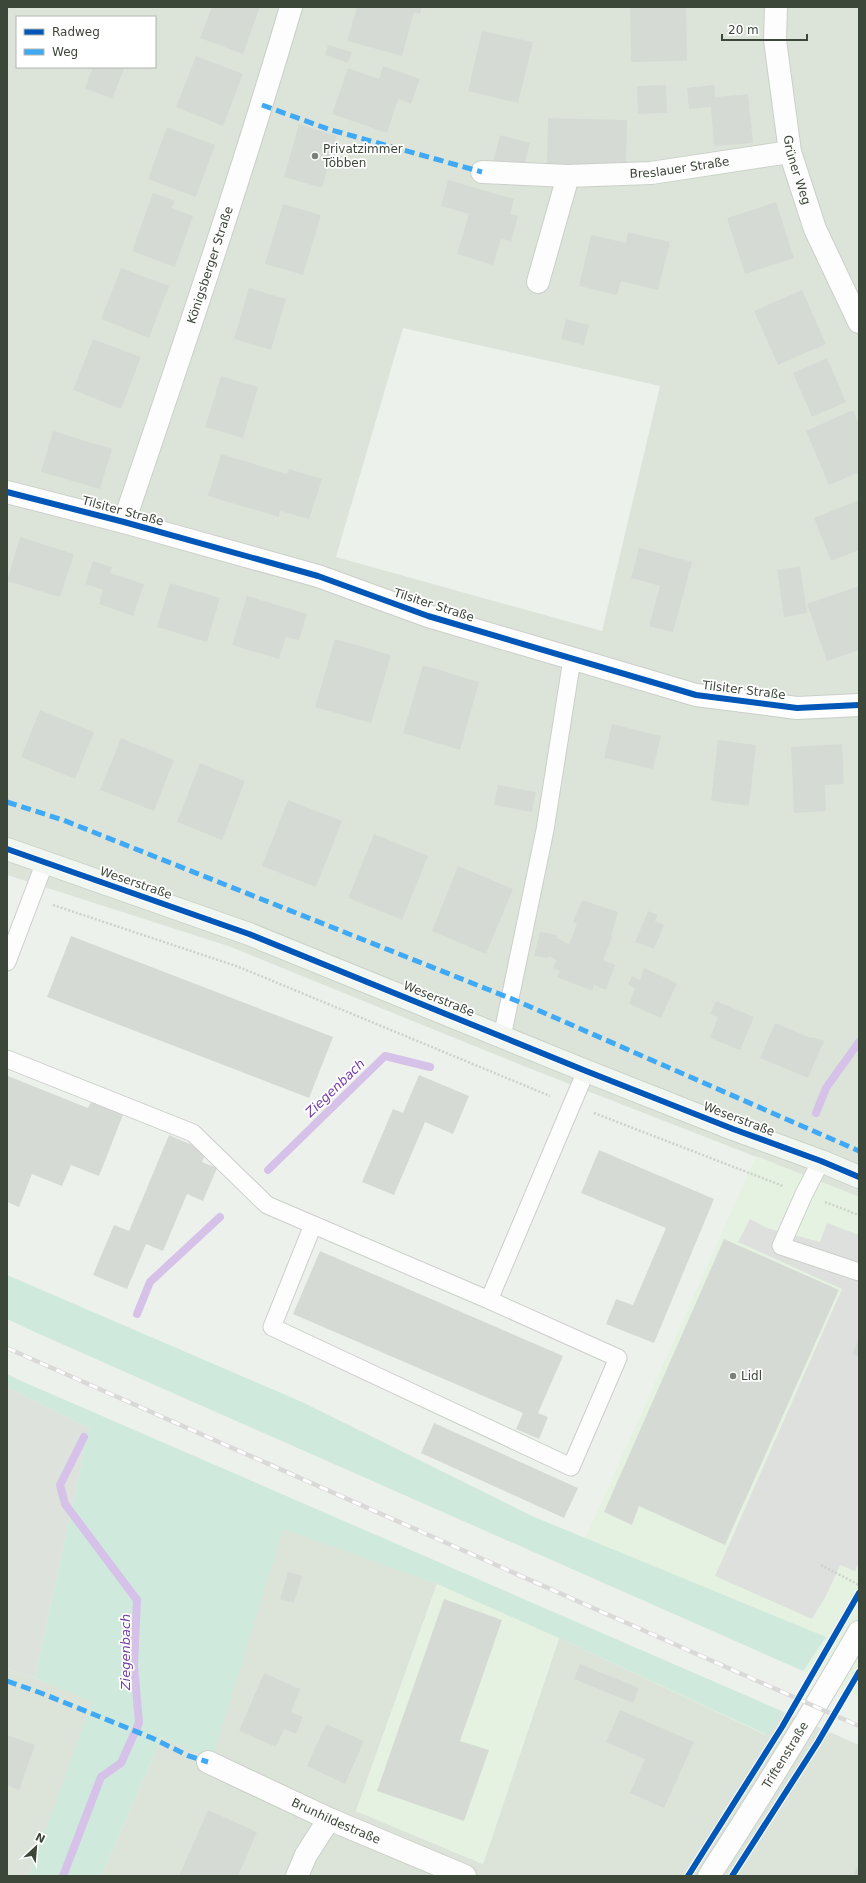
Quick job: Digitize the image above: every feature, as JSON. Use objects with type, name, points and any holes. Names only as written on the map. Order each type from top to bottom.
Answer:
[{"type":"street","name":"Königsberger Straße","points":[[124,522],[204,286],[262,105],[291,7]]},
{"type":"street","name":"Grüner Weg","points":[[776,7],[775,40],[790,152],[815,229],[859,322]]},
{"type":"street","name":"Breslauer Straße","points":[[482,172],[568,176],[652,173],[790,152]]},
{"type":"street","points":[[538,282],[568,176]]},
{"type":"street","name":"Tilsiter Straße","points":[[7,492],[124,522],[318,576],[428,616],[696,695],[797,708],[859,705]]},
{"type":"street","name":"Weserstraße","points":[[7,849],[249,934],[586,1071],[733,1129],[821,1160],[859,1177]]},
{"type":"street","name":"Triftenstraße","points":[[709,1876],[776,1768],[801,1732],[859,1632]]},
{"type":"street","name":"Brunhildestraße","points":[[208,1762],[330,1819],[465,1876]]},
{"type":"street","points":[[297,1876],[306,1855],[330,1819]]},
{"type":"lane","points":[[502,1037],[544,830],[572,659]]},
{"type":"lane","points":[[7,962],[45,862]]},
{"type":"lane","points":[[7,1059],[193,1133],[267,1205],[489,1300],[618,1358],[571,1467],[272,1326],[313,1225]]},
{"type":"lane","points":[[489,1300],[586,1071]]},
{"type":"lane","points":[[821,1160],[781,1246],[859,1272]]},
{"type":"path","points":[[31,897],[239,967],[572,1105],[859,1215]]},
{"type":"path","points":[[821,1565],[859,1585]]},
{"type":"shaded area","points":[[7,7],[859,7],[859,1197],[521,1065],[228,946],[7,875]],"holes":[[[403,328],[660,386],[602,631],[336,557]]]},
{"type":"shaded area","points":[[756,1156],[859,1197],[859,1697],[803,1671],[825,1637],[585,1539]]},
{"type":"shaded area","name":"Lidl","points":[[750,1219],[767,1228],[820,1242],[827,1223],[859,1235],[859,1562],[855,1571],[840,1565],[826,1596],[812,1619],[715,1576],[842,1289],[738,1242]]},
{"type":"shaded area","points":[[7,1275],[302,1402],[532,1516],[826,1637],[803,1671],[37,1333],[7,1319]]},
{"type":"shaded area","points":[[7,1374],[784,1712],[767,1735],[559,1638],[437,1584],[283,1529],[212,1759],[162,1737],[101,1876],[29,1876],[92,1702],[35,1678],[89,1428],[7,1387]]},
{"type":"shaded area","points":[[7,1387],[89,1428],[35,1678],[7,1669]]},
{"type":"shaded area","points":[[283,1528],[437,1584],[356,1811],[483,1864],[559,1638],[766,1735],[784,1712],[859,1745],[859,1876],[101,1876],[162,1737],[212,1758]]},
{"type":"shaded area","points":[[437,1584],[559,1638],[483,1864],[356,1811]]},
{"type":"shaded area","points":[[7,1669],[35,1678],[93,1702],[29,1876],[7,1876]]},
{"type":"building","points":[[212,7],[260,7],[243,54],[200,38]]},
{"type":"building","points":[[357,7],[422,7],[420,14],[414,12],[402,56],[347,41]]},
{"type":"building","points":[[630,7],[686,7],[687,61],[631,62]]},
{"type":"building","points":[[482,31],[533,42],[518,103],[468,91]]},
{"type":"building","points":[[328,45],[352,52],[348,63],[325,55]]},
{"type":"building","points":[[196,56],[243,74],[223,126],[176,107]]},
{"type":"building","points":[[383,66],[420,79],[411,104],[398,99],[387,133],[332,114],[348,68],[379,79]]},
{"type":"building","points":[[93,68],[125,68],[112,99],[85,88]]},
{"type":"building","points":[[666,85],[667,113],[638,114],[637,86]]},
{"type":"building","points":[[714,85],[715,97],[748,94],[753,143],[714,146],[711,107],[689,109],[687,88]]},
{"type":"building","points":[[548,118],[627,120],[626,168],[547,166]]},
{"type":"building","points":[[299,124],[337,136],[322,188],[284,177]]},
{"type":"building","points":[[167,127],[215,145],[196,197],[148,179]]},
{"type":"building","points":[[500,135],[530,143],[523,170],[493,162]]},
{"type":"building","points":[[448,180],[514,199],[510,214],[518,216],[511,241],[501,239],[493,265],[457,254],[469,214],[441,206]]},
{"type":"building","points":[[153,193],[175,201],[172,208],[193,216],[175,267],[132,251]]},
{"type":"building","points":[[776,202],[794,258],[745,274],[727,218]]},
{"type":"building","points":[[283,204],[321,215],[303,275],[265,264]]},
{"type":"building","points":[[628,232],[670,242],[658,290],[621,281],[617,295],[579,286],[591,235],[626,243]]},
{"type":"building","points":[[121,268],[169,286],[149,338],[101,319]]},
{"type":"building","points":[[249,288],[286,299],[271,350],[234,339]]},
{"type":"building","points":[[802,290],[826,344],[778,365],[754,311]]},
{"type":"building","points":[[566,319],[589,325],[584,345],[561,339]]},
{"type":"building","points":[[93,339],[141,357],[121,409],[73,390]]},
{"type":"building","points":[[827,358],[846,402],[812,417],[793,373]]},
{"type":"building","points":[[221,376],[258,387],[243,438],[205,427]]},
{"type":"building","points":[[853,410],[859,424],[859,472],[829,485],[806,431]]},
{"type":"building","points":[[53,431],[112,449],[100,489],[41,472]]},
{"type":"building","points":[[221,454],[287,474],[289,469],[322,479],[309,519],[280,511],[279,517],[208,496]]},
{"type":"building","points":[[859,500],[859,550],[831,561],[814,518]]},
{"type":"building","points":[[20,537],[74,554],[60,597],[7,581]]},
{"type":"building","points":[[639,548],[692,562],[673,632],[649,626],[660,586],[631,578]]},
{"type":"building","points":[[93,561],[112,567],[110,573],[144,584],[133,616],[99,604],[103,590],[85,584]]},
{"type":"building","points":[[800,566],[807,613],[784,617],[777,570]]},
{"type":"building","points":[[170,583],[220,598],[207,642],[157,627]]},
{"type":"building","points":[[859,586],[859,650],[827,661],[807,604]]},
{"type":"building","points":[[247,596],[307,614],[299,640],[286,637],[279,659],[232,645]]},
{"type":"building","points":[[335,639],[391,655],[371,723],[315,707]]},
{"type":"building","points":[[423,665],[479,682],[460,750],[403,733]]},
{"type":"building","points":[[40,710],[94,732],[75,779],[21,757]]},
{"type":"building","points":[[612,724],[661,736],[653,769],[604,758]]},
{"type":"building","points":[[121,738],[174,760],[154,811],[100,790]]},
{"type":"building","points":[[718,740],[756,745],[749,806],[711,801]]},
{"type":"building","points":[[842,744],[844,784],[825,785],[826,811],[794,813],[791,747]]},
{"type":"building","points":[[200,763],[245,781],[222,840],[177,822]]},
{"type":"building","points":[[498,785],[536,792],[532,812],[494,805]]},
{"type":"building","points":[[288,800],[342,821],[316,887],[262,866]]},
{"type":"building","points":[[374,834],[428,856],[402,920],[348,898]]},
{"type":"building","points":[[458,866],[513,889],[486,954],[432,931]]},
{"type":"building","points":[[582,900],[618,912],[611,936],[612,937],[603,960],[615,965],[606,990],[594,985],[592,991],[557,977],[560,971],[553,968],[556,960],[549,956],[548,958],[534,956],[540,932],[557,935],[556,938],[569,944],[577,924],[573,922]]},
{"type":"building","points":[[648,911],[658,915],[655,921],[664,925],[654,949],[635,942]]},
{"type":"building","points":[[71,936],[333,1037],[309,1098],[47,997]]},
{"type":"building","points":[[644,968],[677,983],[661,1018],[629,1004],[635,988],[628,985],[632,976],[640,980]]},
{"type":"building","points":[[716,1001],[754,1017],[740,1050],[710,1038],[718,1017],[710,1014]]},
{"type":"building","points":[[775,1023],[811,1038],[824,1041],[808,1078],[760,1058]]},
{"type":"building","points":[[419,1075],[469,1096],[453,1134],[425,1122],[394,1195],[362,1182],[393,1109],[403,1113]]},
{"type":"building","points":[[8,1076],[88,1108],[92,1100],[124,1112],[99,1176],[71,1165],[62,1186],[32,1174],[19,1207],[7,1202]]},
{"type":"building","points":[[169,1135],[206,1151],[202,1162],[217,1168],[203,1201],[187,1194],[163,1251],[146,1244],[127,1289],[93,1275],[114,1225],[129,1231]]},
{"type":"building","points":[[599,1150],[714,1199],[654,1343],[606,1324],[616,1299],[633,1305],[666,1228],[581,1193]]},
{"type":"building","name":"Lidl","points":[[724,1239],[839,1290],[725,1545],[639,1506],[632,1525],[604,1512]]},
{"type":"building","points":[[320,1251],[563,1356],[538,1413],[548,1417],[539,1439],[516,1429],[523,1413],[293,1314]]},
{"type":"building","points":[[859,1339],[859,1357],[852,1354]]},
{"type":"building","points":[[434,1423],[578,1488],[564,1518],[421,1453]]},
{"type":"building","points":[[288,1572],[302,1576],[294,1603],[280,1599]]},
{"type":"building","points":[[444,1599],[502,1620],[460,1741],[489,1750],[464,1821],[377,1791]]},
{"type":"building","points":[[580,1664],[639,1688],[633,1703],[574,1679]]},
{"type":"building","points":[[264,1673],[300,1689],[291,1712],[303,1717],[296,1734],[284,1729],[276,1747],[239,1731]]},
{"type":"building","points":[[620,1710],[694,1742],[664,1808],[630,1793],[645,1759],[606,1742]]},
{"type":"building","points":[[326,1724],[364,1741],[345,1784],[307,1766]]},
{"type":"building","points":[[7,1735],[35,1745],[19,1790],[7,1785]]},
{"type":"building","points":[[208,1810],[257,1832],[238,1876],[179,1876]]},
{"type":"building","points":[[859,1863],[859,1876],[853,1876]]},
{"type":"waterway","name":"Ziegenbach","points":[[816,1113],[826,1088],[859,1042]]},
{"type":"waterway","name":"Ziegenbach","points":[[268,1170],[385,1056],[430,1067]]},
{"type":"waterway","name":"Ziegenbach","points":[[137,1314],[150,1282],[220,1217]]},
{"type":"waterway","name":"Ziegenbach","points":[[63,1876],[101,1777],[121,1763],[139,1723],[134,1665],[137,1600],[65,1504],[60,1485],[84,1437]]},
{"type":"railway","points":[[7,1348],[859,1726]]},
{"type":"marked path","points":[[262,105],[328,129],[482,172]]},
{"type":"marked path","points":[[7,802],[63,820],[517,1001],[859,1151]]},
{"type":"marked path","points":[[7,1681],[41,1693],[152,1738],[189,1756],[208,1762]]},
{"type":"cycle path","points":[[7,492],[124,522],[318,576],[428,616],[696,695],[797,708],[859,705]]},
{"type":"cycle path","points":[[7,849],[249,934],[586,1071],[859,1177]]},
{"type":"cycle path","points":[[688,1876],[782,1727],[859,1593]]},
{"type":"cycle path","points":[[732,1876],[818,1742],[859,1672]]},
{"type":"place","name":"Privatzimmer Többen","points":[[315,156]]},
{"type":"place","name":"Lidl","points":[[733,1376]]}]
